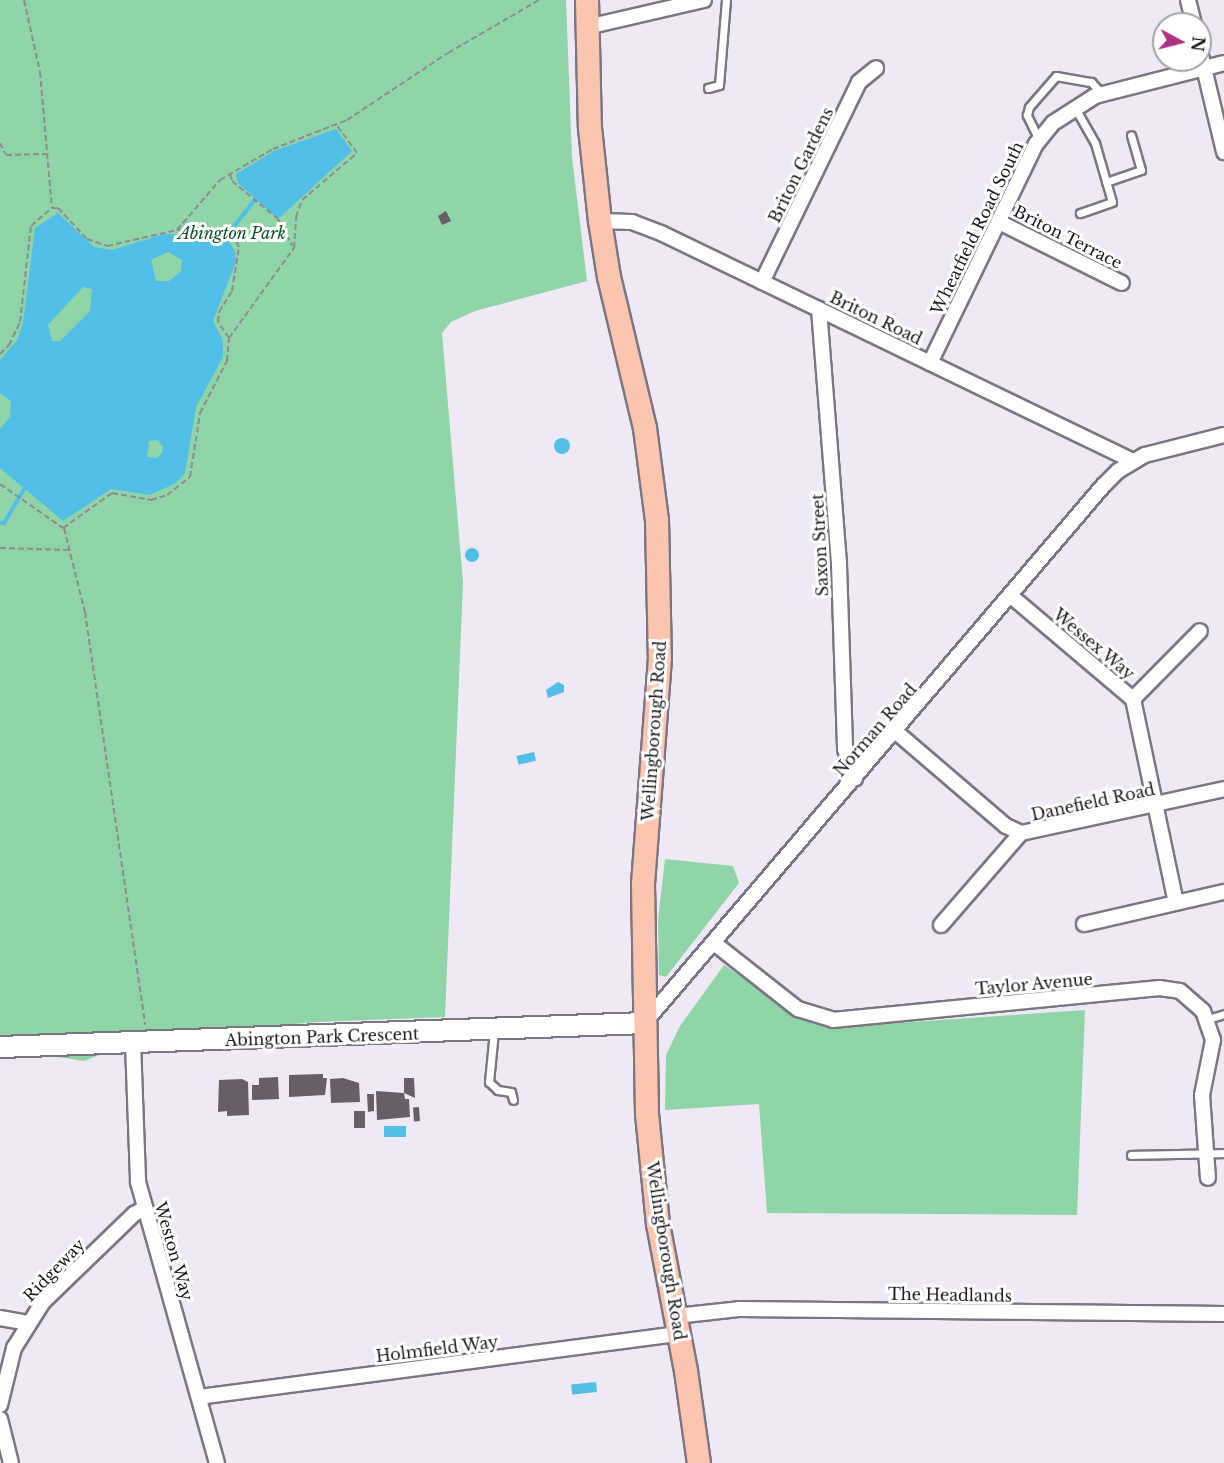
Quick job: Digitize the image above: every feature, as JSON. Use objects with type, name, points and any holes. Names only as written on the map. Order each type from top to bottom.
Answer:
[{"type":"main road","name":"Wellingborough Road","points":[[587,0],[590,128],[600,221],[609,277],[645,428],[660,567],[660,658],[643,884],[644,1023],[651,1175],[699,1463]]},
{"type":"street","points":[[587,27],[704,0]]},
{"type":"street","name":"Briton Gardens","points":[[762,282],[859,82],[876,68]]},
{"type":"street","name":"Wheatfield Road South","points":[[930,363],[1039,140],[1074,106],[1102,94],[1188,72]]},
{"type":"street","points":[[1205,72],[1224,152]]},
{"type":"street","name":"Briton Road","points":[[600,221],[646,226],[1133,461]]},
{"type":"street","name":"Briton Terrace","points":[[999,222],[1122,283]]},
{"type":"street","name":"Saxon Street","points":[[819,309],[838,554],[845,749],[855,778]]},
{"type":"street","points":[[1133,461],[1224,435]]},
{"type":"street","name":"Norman Road","points":[[644,1023],[1103,486],[1133,461]]},
{"type":"street","name":"Wessex Way","points":[[1011,596],[1133,699],[1176,903]]},
{"type":"street","points":[[1133,699],[1200,631]]},
{"type":"street","name":"Danefield Road","points":[[895,731],[1006,825],[1022,833],[1224,789]]},
{"type":"street","points":[[940,926],[1022,833]]},
{"type":"street","points":[[1084,924],[1224,892]]},
{"type":"street","name":"Taylor Avenue","points":[[714,943],[798,1009],[833,1020],[1159,988],[1188,996],[1208,1019]]},
{"type":"street","points":[[1208,1019],[1213,1050],[1202,1101],[1208,1154],[1208,1178]]},
{"type":"street","name":"Abington Park Crescent","points":[[0,1047],[494,1031],[644,1023]]},
{"type":"street","name":"Weston Way","points":[[133,1043],[136,1162],[145,1208],[217,1463]]},
{"type":"street","name":"Ridgeway","points":[[0,1405],[14,1348],[43,1302],[134,1214],[145,1208]]},
{"type":"street","name":"The Headlands","points":[[677,1325],[739,1310],[1224,1314]]},
{"type":"street","points":[[0,1318],[28,1323]]},
{"type":"street","name":"Holmfield Way","points":[[199,1397],[677,1325]]},
{"type":"street","points":[[0,1419],[11,1463]]},
{"type":"lane","points":[[708,88],[719,85],[726,0]]},
{"type":"lane","name":"Wheatfield Road South","points":[[1039,140],[1027,115],[1029,107],[1056,76],[1091,82],[1102,94]]},
{"type":"lane","points":[[1074,106],[1091,133],[1112,202],[1080,213]]},
{"type":"lane","points":[[1106,182],[1141,170],[1131,135]]},
{"type":"lane","points":[[1208,1019],[1224,1014]]},
{"type":"lane","points":[[494,1031],[489,1082],[498,1090],[511,1092],[513,1100]]},
{"type":"lane","points":[[1131,1155],[1224,1153]]},
{"type":"path","points":[[24,0],[39,72],[52,208]]},
{"type":"path","points":[[177,230],[220,180],[273,149],[337,125],[539,0]]},
{"type":"path","points":[[63,528],[112,493],[151,500],[167,495],[190,477],[200,413],[227,361],[229,338],[294,248],[296,217],[302,200],[357,153],[337,125]]},
{"type":"path","points":[[0,143],[6,155],[46,154]]},
{"type":"path","points":[[230,174],[232,181],[278,219],[294,248]]},
{"type":"path","points":[[0,354],[9,345],[20,322],[31,226],[52,208],[58,208],[87,239],[107,246],[177,230],[226,234],[235,238],[239,267],[218,322],[229,338]]},
{"type":"path","points":[[0,484],[63,528],[71,550],[85,612],[145,1025]]},
{"type":"path","points":[[0,548],[71,550]]},
{"type":"green space","name":"Abington Park","points":[[0,0],[566,0],[572,157],[587,281],[475,311],[451,322],[442,333],[463,582],[445,1017],[317,1022],[149,1036],[84,1061],[0,1048]]},
{"type":"green space","points":[[665,859],[733,866],[739,883],[666,977],[659,975],[658,920]]},
{"type":"green space","points":[[724,965],[789,1010],[820,1024],[854,1026],[1085,1010],[1077,1215],[767,1213],[759,1104],[665,1110],[666,1055],[680,1026]]},
{"type":"water","points":[[336,129],[352,151],[278,219],[238,183],[236,174],[274,151]]},
{"type":"water","points":[[58,213],[94,247],[112,250],[164,234],[204,234],[226,237],[235,251],[236,262],[213,321],[223,340],[223,357],[196,407],[185,473],[176,483],[150,495],[111,489],[63,521],[0,468],[0,429],[10,417],[11,401],[0,393],[0,360],[17,340],[23,323],[35,228]],"holes":[[[168,252],[182,260],[181,271],[169,281],[156,281],[151,260]],[[83,287],[92,289],[90,311],[60,341],[52,341],[48,325]],[[157,440],[163,447],[162,453],[157,458],[147,457],[149,441]]]},
{"type":"water","points":[[562,438],[570,446],[562,454],[554,446]]},
{"type":"water","points":[[469,548],[475,548],[479,555],[475,562],[469,562],[465,558],[465,552]]},
{"type":"water","points":[[558,682],[564,685],[564,692],[548,698],[546,690]]},
{"type":"water","points":[[534,752],[536,761],[518,765],[516,756]]},
{"type":"water","points":[[384,1126],[406,1126],[406,1137],[384,1137]]},
{"type":"water","points":[[596,1382],[597,1392],[572,1395],[571,1385]]},
{"type":"building","points":[[446,211],[451,221],[442,225],[438,216]]},
{"type":"building","points":[[323,1074],[323,1078],[327,1078],[325,1095],[289,1097],[289,1075]]},
{"type":"building","points":[[278,1077],[279,1099],[252,1100],[252,1085],[259,1085],[259,1078]]},
{"type":"building","points":[[343,1078],[359,1083],[360,1102],[331,1103],[330,1079]]},
{"type":"building","points":[[404,1078],[414,1078],[415,1098],[404,1093]]},
{"type":"building","points":[[242,1079],[248,1082],[249,1115],[227,1116],[227,1111],[218,1112],[219,1080]]},
{"type":"building","points":[[376,1091],[404,1093],[405,1099],[409,1099],[410,1117],[377,1120]]},
{"type":"building","points":[[367,1094],[374,1094],[374,1111],[368,1112]]},
{"type":"building","points":[[413,1107],[419,1107],[420,1121],[414,1121]]},
{"type":"building","points":[[354,1111],[365,1111],[365,1128],[354,1128]]},
{"type":"waterway","points":[[232,229],[255,200]]},
{"type":"waterway","points":[[0,523],[4,523],[26,486]]}]
